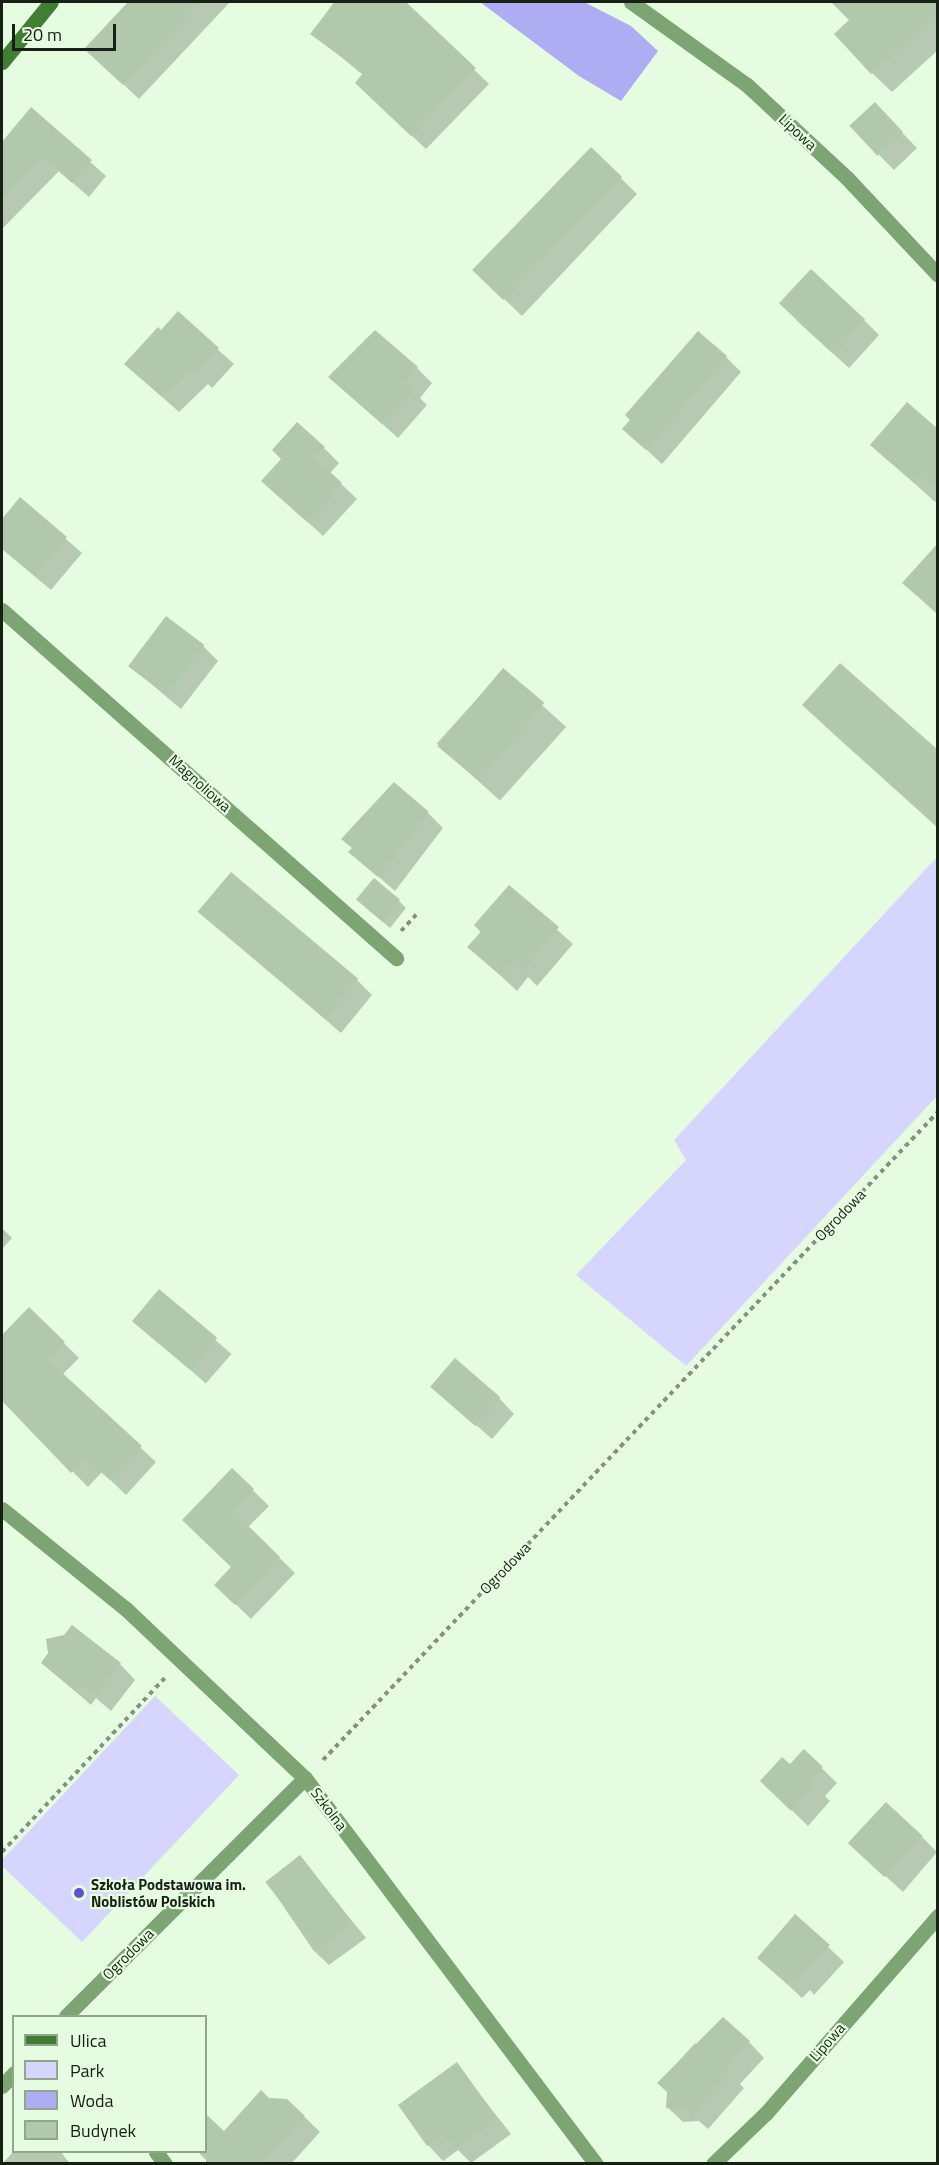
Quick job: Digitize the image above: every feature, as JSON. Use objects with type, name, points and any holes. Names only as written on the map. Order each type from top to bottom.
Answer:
[{"type":"street","points":[[2,62],[51,2]]},
{"type":"street","name":"Lipowa","points":[[637,4],[747,85],[846,177],[938,275]]},
{"type":"street","name":"Magnoliowa","points":[[2,610],[396,958]]},
{"type":"street","name":"Szkolna","points":[[2,1509],[126,1609],[306,1778],[596,2163]]},
{"type":"street","name":"Ogrodowa","points":[[67,2015],[306,1778]]},
{"type":"street","name":"Lipowa","points":[[712,2163],[766,2113],[938,1916]]},
{"type":"path","name":"Ogrodowa","points":[[306,1778],[938,1112]]},
{"type":"path","points":[[2,1852],[182,1660]]},
{"type":"green space","points":[[937,857],[937,1096],[686,1366],[576,1275],[686,1160],[674,1140]]},
{"type":"green space","points":[[155,1696],[239,1775],[82,1942],[2,1866],[2,1860]]},
{"type":"water","points":[[480,2],[584,2],[631,26],[658,51],[621,101],[579,76]]},
{"type":"building","points":[[128,2],[200,2],[123,85],[84,49]]},
{"type":"building","points":[[335,2],[406,2],[476,68],[411,136],[355,83],[363,73],[310,34]]},
{"type":"building","points":[[831,2],[938,2],[938,12],[871,74],[834,34],[849,20]]},
{"type":"building","points":[[875,102],[903,132],[877,156],[849,126]]},
{"type":"building","points":[[31,107],[92,160],[72,183],[43,157],[2,198],[2,142]]},
{"type":"building","points":[[591,147],[622,177],[503,300],[472,270]]},
{"type":"building","points":[[811,269],[865,319],[833,354],[779,303]]},
{"type":"building","points":[[178,311],[219,348],[196,374],[192,370],[162,397],[124,364],[158,327],[161,330]]},
{"type":"building","points":[[375,330],[418,367],[405,382],[413,389],[382,424],[328,377]]},
{"type":"building","points":[[698,331],[727,356],[646,450],[622,429],[630,420],[625,415]]},
{"type":"building","points":[[907,402],[938,429],[938,490],[920,475],[914,483],[870,445]]},
{"type":"building","points":[[297,422],[325,447],[315,458],[342,483],[307,522],[261,481],[281,459],[272,450]]},
{"type":"building","points":[[20,497],[67,537],[35,576],[2,549],[2,519]]},
{"type":"building","points":[[938,543],[938,614],[902,583]]},
{"type":"building","points":[[166,616],[204,645],[166,695],[128,666]]},
{"type":"building","points":[[840,663],[938,750],[938,827],[802,705]]},
{"type":"building","points":[[503,668],[544,703],[479,781],[437,746]]},
{"type":"building","points":[[394,782],[429,812],[378,877],[348,852],[352,848],[341,839]]},
{"type":"building","points":[[231,872],[358,979],[325,1019],[198,912]]},
{"type":"building","points":[[374,878],[400,900],[382,921],[356,899]]},
{"type":"building","points":[[509,885],[559,927],[521,971],[512,963],[501,976],[467,947],[481,932],[474,925]]},
{"type":"building","points":[[159,1289],[217,1338],[190,1370],[132,1321]]},
{"type":"building","points":[[29,1307],[65,1342],[47,1359],[142,1446],[110,1480],[85,1458],[71,1473],[2,1401],[2,1335]]},
{"type":"building","points":[[455,1358],[500,1397],[475,1426],[430,1387]]},
{"type":"building","points":[[232,1468],[254,1489],[233,1511],[280,1557],[235,1605],[214,1585],[231,1567],[182,1520]]},
{"type":"building","points":[[72,1625],[121,1663],[95,1696],[80,1684],[75,1691],[41,1663],[48,1653],[46,1639],[64,1635]]},
{"type":"building","points":[[804,1749],[823,1767],[811,1780],[816,1785],[791,1811],[760,1781],[782,1757],[790,1764]]},
{"type":"building","points":[[886,1802],[923,1836],[884,1877],[848,1843]]},
{"type":"building","points":[[300,1855],[352,1922],[318,1949],[265,1882]]},
{"type":"building","points":[[795,1914],[830,1945],[797,1980],[793,1976],[786,1983],[757,1958]]},
{"type":"building","points":[[723,2017],[750,2041],[726,2068],[730,2072],[692,2115],[682,2106],[666,2108],[667,2092],[657,2083]]},
{"type":"building","points":[[457,2062],[497,2118],[455,2148],[444,2134],[427,2146],[398,2105]]},
{"type":"building","points":[[261,2090],[269,2098],[287,2099],[305,2116],[261,2163],[206,2163],[207,2115],[224,2131]]},
{"type":"place","name":"Szkoła Podstawowa im. Noblistów Polskich","points":[[79,1893]]}]
